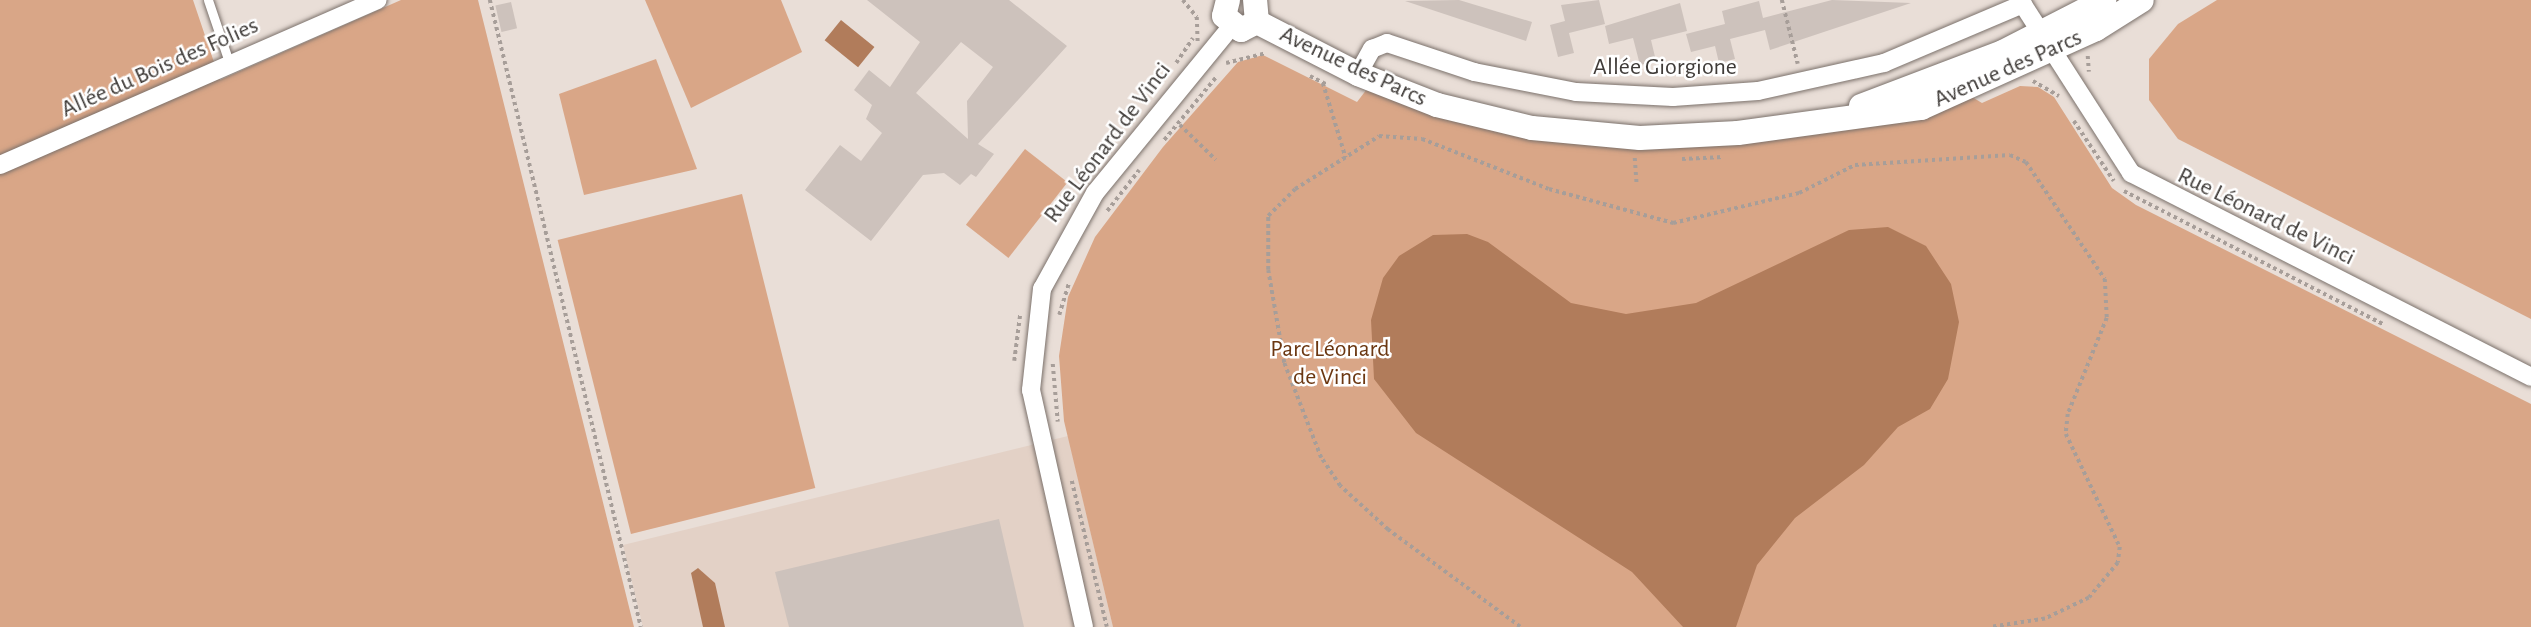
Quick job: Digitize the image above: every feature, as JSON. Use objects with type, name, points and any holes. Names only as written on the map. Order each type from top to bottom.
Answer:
[{"type":"street","name":"Allée du Bois des Folies","points":[[0,165],[378,0]]},
{"type":"street","name":"Avenue des Parcs","points":[[2048,40],[2104,0]]},
{"type":"street","name":"Avenue des Parcs","points":[[1231,27],[1247,30],[1256,11],[1358,74],[1437,105],[1559,130],[1640,138],[1738,133],[1824,118],[1921,108],[2048,40],[2142,0]]},
{"type":"street","points":[[1226,1],[1231,27]]},
{"type":"street","name":"Allée Giorgione","points":[[1358,74],[1372,49],[1387,43],[1474,72],[1576,92],[1673,97],[1803,83],[1884,63],[2022,2]]},
{"type":"street","name":"Rue Léonard de Vinci","points":[[2022,2],[2048,40],[2116,156],[2151,187],[2531,377]]},
{"type":"street","name":"Rue Léonard de Vinci","points":[[1084,627],[1037,428],[1033,323],[1049,269],[1073,224],[1231,27]]},
{"type":"lane","points":[[208,0],[230,65]]},
{"type":"path","points":[[490,0],[641,627]]},
{"type":"path","points":[[1167,75],[1193,38],[1198,17],[1183,0]]},
{"type":"path","points":[[1782,0],[1803,83]]},
{"type":"path","points":[[1193,38],[1209,52]]},
{"type":"path","points":[[2091,47],[2092,78]]},
{"type":"path","points":[[1154,152],[1180,125],[1226,63]]},
{"type":"path","points":[[1322,82],[1346,158]]},
{"type":"path","points":[[1180,125],[1216,160]]},
{"type":"path","points":[[1520,627],[1388,530],[1340,486],[1321,458],[1284,363],[1268,270],[1268,216],[1276,203],[1379,136],[1422,139],[1549,189],[1673,223],[1799,193],[1855,166],[2010,155],[2026,162],[2105,279],[2107,318],[2068,414],[2066,434],[2120,547],[2118,563],[2089,598],[2045,619],[1993,627]]},
{"type":"path","points":[[1635,158],[1637,184]]},
{"type":"path","points":[[1099,222],[1146,162]]},
{"type":"path","points":[[1057,322],[1074,269]]},
{"type":"path","points":[[1014,366],[1020,310]]},
{"type":"path","points":[[1053,355],[1059,430]]},
{"type":"path","points":[[1069,470],[1107,627]]},
{"type":"shaded area","points":[[841,20],[874,47],[858,67],[825,40]]},
{"type":"shaded area","points":[[1888,227],[1926,246],[1951,284],[1959,322],[1948,379],[1930,409],[1898,427],[1864,465],[1795,518],[1757,565],[1736,627],[1683,627],[1632,572],[1416,433],[1374,379],[1371,320],[1383,278],[1399,256],[1433,235],[1467,234],[1488,242],[1571,303],[1626,314],[1696,303],[1849,230]]},
{"type":"shaded area","points":[[1068,436],[1113,627],[643,627],[623,545]]},
{"type":"shaded area","points":[[698,568],[715,583],[725,627],[703,627],[691,573]]},
{"type":"green space","points":[[0,0],[193,0],[220,80],[401,0],[478,0],[634,627],[0,627]]},
{"type":"green space","points":[[645,0],[781,0],[802,52],[691,108]]},
{"type":"green space","points":[[2217,0],[2531,0],[2531,319],[2178,139],[2149,100],[2149,59],[2178,24]]},
{"type":"green space","name":"Parc Léonard de Vinci","points":[[1263,55],[1357,102],[1367,89],[1566,140],[1972,97],[1982,103],[2020,86],[2038,87],[2054,97],[2112,188],[2136,205],[2531,404],[2531,627],[1113,627],[1064,421],[1059,356],[1068,297],[1095,237],[1163,147],[1238,62]]},
{"type":"green space","points":[[656,59],[697,169],[584,195],[559,94]]},
{"type":"green space","points":[[1025,149],[1068,182],[1008,258],[966,225]]},
{"type":"green space","points":[[742,194],[815,488],[631,534],[558,240]]},
{"type":"building","points":[[867,0],[1009,0],[1067,46],[978,144],[994,154],[976,177],[971,174],[960,185],[944,173],[923,175],[871,241],[805,190],[840,145],[861,161],[882,133],[866,119],[872,105],[854,90],[869,70],[890,87],[920,42]],"holes":[[[961,42],[993,67],[967,101],[968,139],[916,93]]]},
{"type":"building","points":[[1459,0],[1532,22],[1526,41],[1405,1]]},
{"type":"building","points":[[1599,0],[1605,24],[1569,33],[1574,53],[1558,57],[1550,25],[1565,21],[1561,5]]},
{"type":"building","points":[[1832,0],[1911,3],[1770,50],[1765,30],[1730,39],[1735,59],[1719,63],[1715,46],[1691,52],[1686,34],[1725,24],[1722,11],[1759,1],[1763,18]]},
{"type":"building","points":[[511,2],[517,28],[501,32],[495,6]]},
{"type":"building","points":[[1680,3],[1687,31],[1651,40],[1656,61],[1640,65],[1633,38],[1609,44],[1605,26]]},
{"type":"building","points":[[999,519],[1024,627],[789,627],[775,572]]}]
